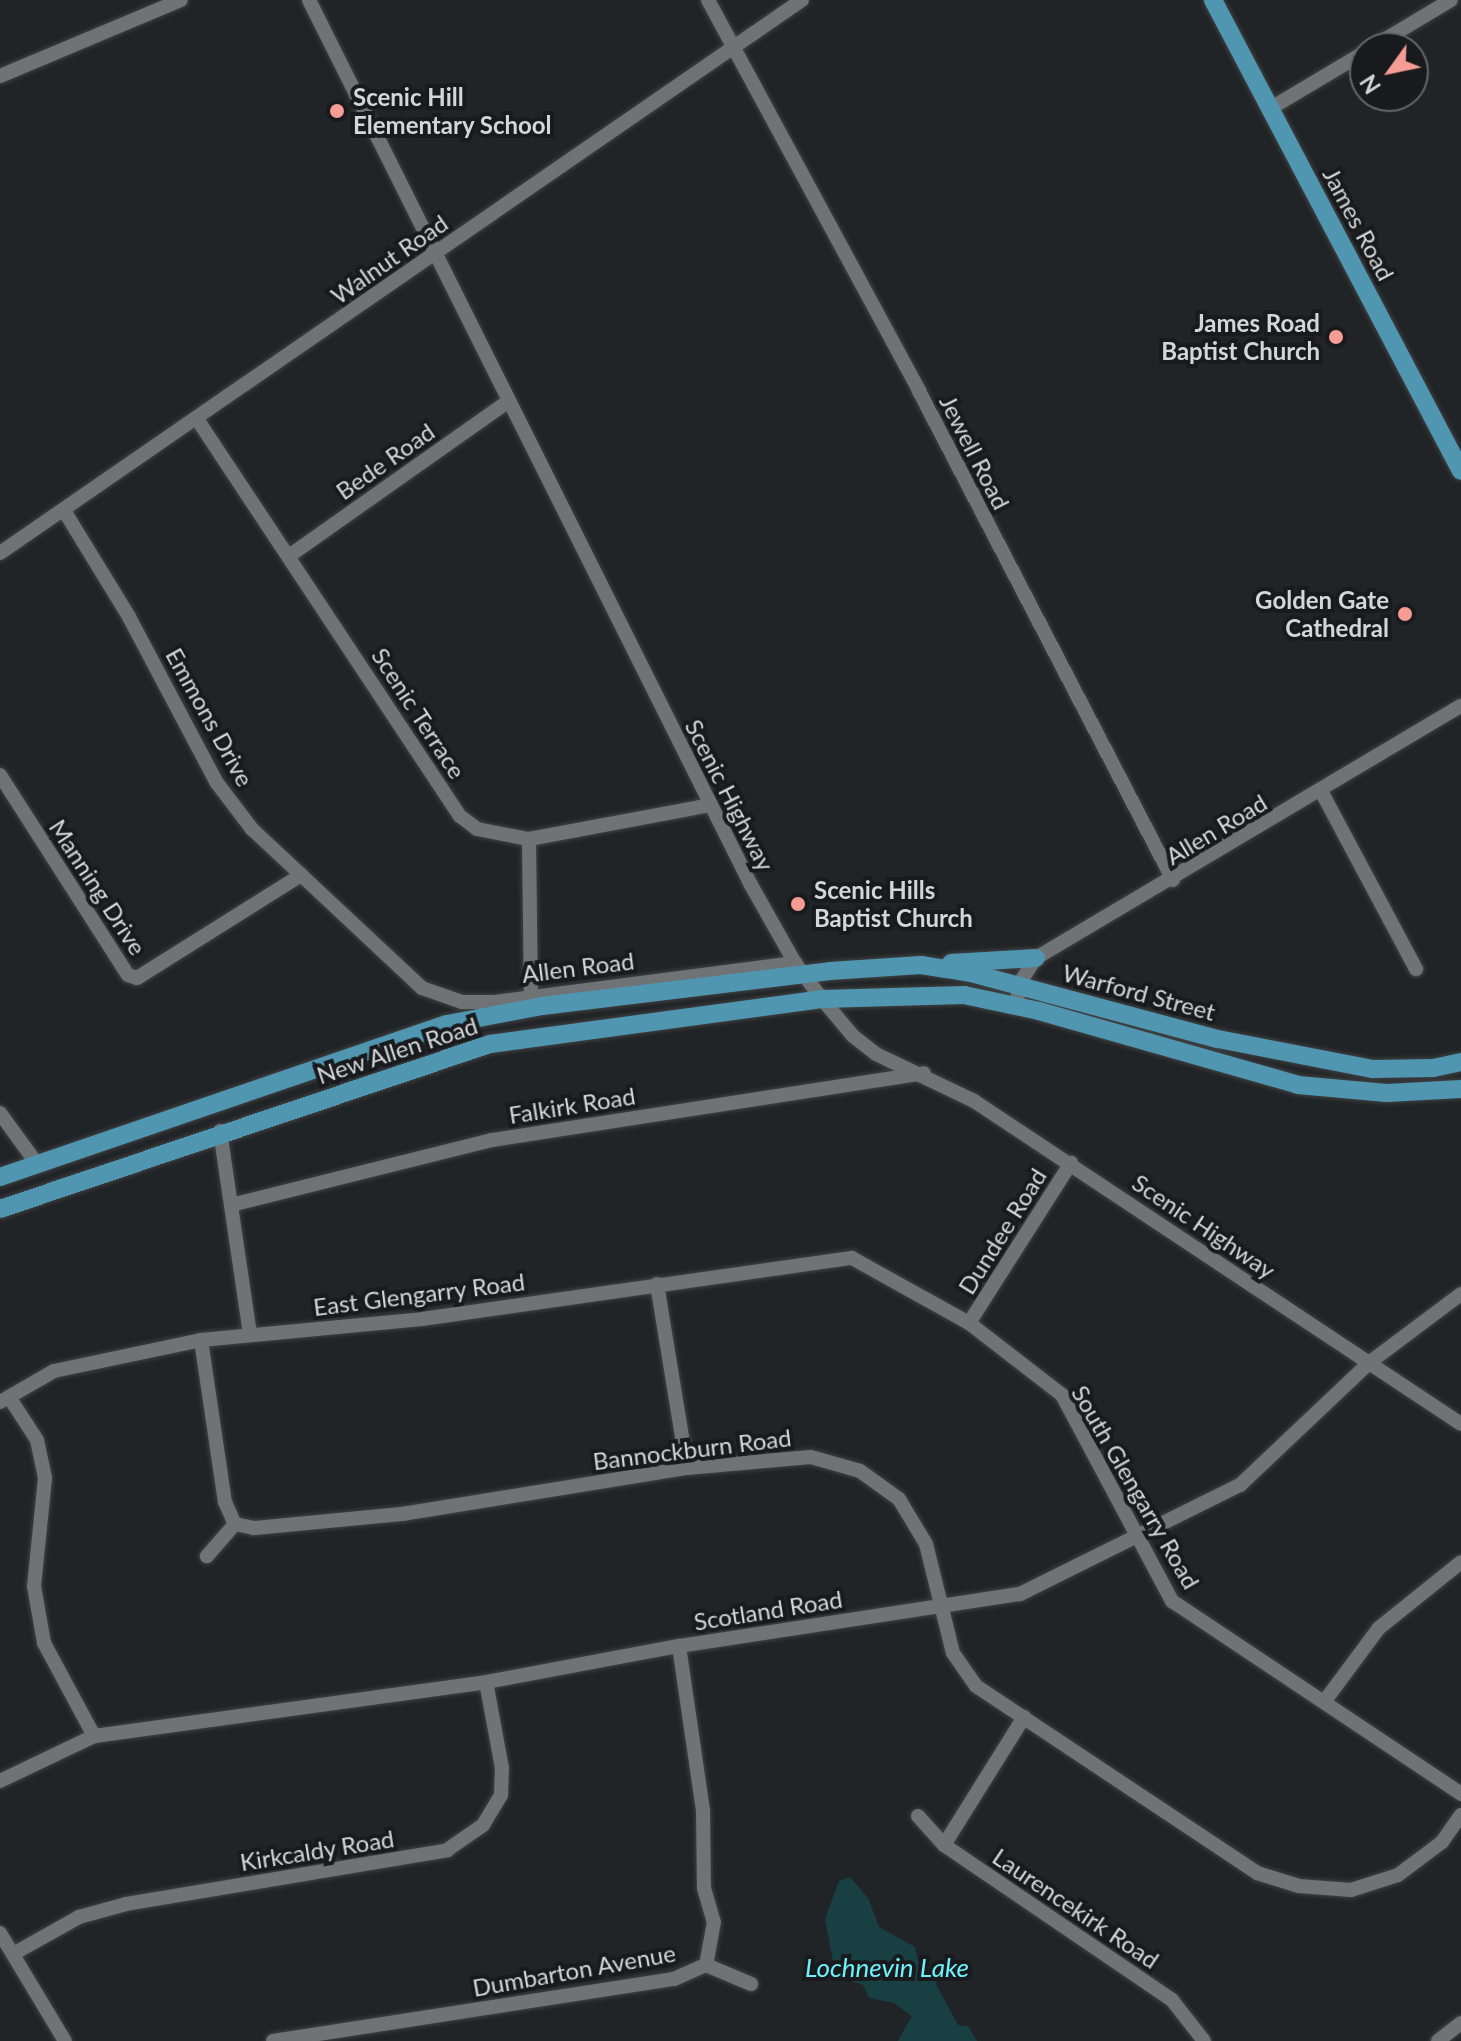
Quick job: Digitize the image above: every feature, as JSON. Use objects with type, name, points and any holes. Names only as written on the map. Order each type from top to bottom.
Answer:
[{"type":"main road","name":"James Road","points":[[1213,0],[1461,471]]},
{"type":"main road","points":[[921,965],[1036,958]]},
{"type":"main road","name":"Warford Street","points":[[799,969],[921,965],[1019,984],[1218,1039],[1373,1069],[1433,1068],[1461,1062]]},
{"type":"main road","name":"New Allen Road","points":[[0,1177],[447,1024],[542,1006],[799,969]]},
{"type":"main road","name":"Warford Street","points":[[822,999],[935,994],[1017,1005],[1298,1085],[1387,1093],[1461,1089]]},
{"type":"main road","name":"New Allen Road","points":[[0,1209],[220,1131],[490,1044],[822,999]]},
{"type":"street","points":[[0,76],[181,0]]},
{"type":"street","name":"Scenic Highway","points":[[309,0],[507,402],[711,805],[799,969],[822,999],[853,1036],[876,1054],[924,1073],[1071,1163],[1461,1424]]},
{"type":"street","name":"Jewell Road","points":[[708,0],[1173,880]]},
{"type":"street","name":"Walnut Road","points":[[0,553],[65,512],[802,0]]},
{"type":"street","points":[[1398,32],[1451,0]]},
{"type":"street","points":[[1271,108],[1349,62]]},
{"type":"street","name":"Bede Road","points":[[289,556],[507,402]]},
{"type":"street","name":"Scenic Terrace","points":[[197,419],[460,816],[477,829],[529,839],[711,805]]},
{"type":"street","name":"Emmons Drive","points":[[65,512],[129,617],[217,783],[252,829],[422,988],[462,1002]]},
{"type":"street","name":"Allen Road","points":[[1017,1005],[1019,984],[1036,958],[1173,880],[1461,706]]},
{"type":"street","name":"Manning Drive","points":[[0,775],[128,975],[137,978],[301,875]]},
{"type":"street","points":[[1321,791],[1416,969]]},
{"type":"street","points":[[529,839],[531,993]]},
{"type":"street","name":"Allen Road","points":[[462,1002],[799,969]]},
{"type":"street","name":"Falkirk Road","points":[[231,1205],[492,1140],[924,1073]]},
{"type":"street","points":[[0,1113],[37,1164]]},
{"type":"street","points":[[220,1131],[250,1334]]},
{"type":"street","name":"Dundee Road","points":[[969,1323],[1071,1163]]},
{"type":"street","name":"South Glengarry Road","points":[[852,1258],[969,1323],[1062,1395],[1141,1537],[1172,1601],[1461,1794]]},
{"type":"street","name":"East Glengarry Road","points":[[4,1400],[54,1371],[201,1340],[422,1319],[852,1258]]},
{"type":"street","points":[[657,1284],[687,1468]]},
{"type":"street","name":"Scotland Road","points":[[0,1781],[94,1736],[486,1682],[679,1646],[1020,1594],[1141,1537],[1240,1485],[1369,1363],[1461,1294]]},
{"type":"street","points":[[201,1340],[225,1502],[235,1524],[207,1556]]},
{"type":"street","points":[[4,1400],[37,1440],[45,1478],[34,1586],[44,1643],[94,1736]]},
{"type":"street","name":"Bannockburn Road","points":[[235,1524],[254,1528],[402,1514],[687,1468],[811,1457],[860,1471],[899,1499],[926,1544],[953,1653],[976,1686],[1257,1873],[1299,1886],[1351,1890],[1398,1875],[1442,1842],[1461,1815]]},
{"type":"street","points":[[1324,1702],[1379,1628],[1461,1562]]},
{"type":"street","name":"Dumbarton Avenue","points":[[273,2041],[674,1979],[706,1965],[714,1922],[704,1888],[703,1810],[679,1646]]},
{"type":"street","name":"Kirkcaldy Road","points":[[13,1954],[79,1917],[126,1904],[447,1850],[483,1825],[501,1795],[502,1768],[486,1682]]},
{"type":"street","points":[[944,1845],[1024,1717]]},
{"type":"street","name":"Laurencekirk Road","points":[[918,1816],[944,1845],[1172,2000],[1204,2041]]},
{"type":"street","points":[[0,1933],[65,2041]]},
{"type":"street","points":[[706,1965],[751,1984]]},
{"type":"street","points":[[1438,2041],[1461,2023]]},
{"type":"water","name":"Lochnevin Lake","points":[[850,1877],[868,1898],[879,1927],[915,1947],[918,1961],[938,1971],[936,1984],[958,2025],[968,2026],[977,2041],[898,2041],[912,2016],[894,2003],[869,1998],[863,1985],[843,1978],[833,1961],[825,1919],[839,1881]]},
{"type":"place","name":"Scenic Hill Elementary School","points":[[337,111]]},
{"type":"place","name":"James Road Baptist Church","points":[[1336,337]]},
{"type":"place","name":"Golden Gate Cathedral","points":[[1405,614]]},
{"type":"place","name":"Scenic Hills Baptist Church","points":[[798,904]]}]
